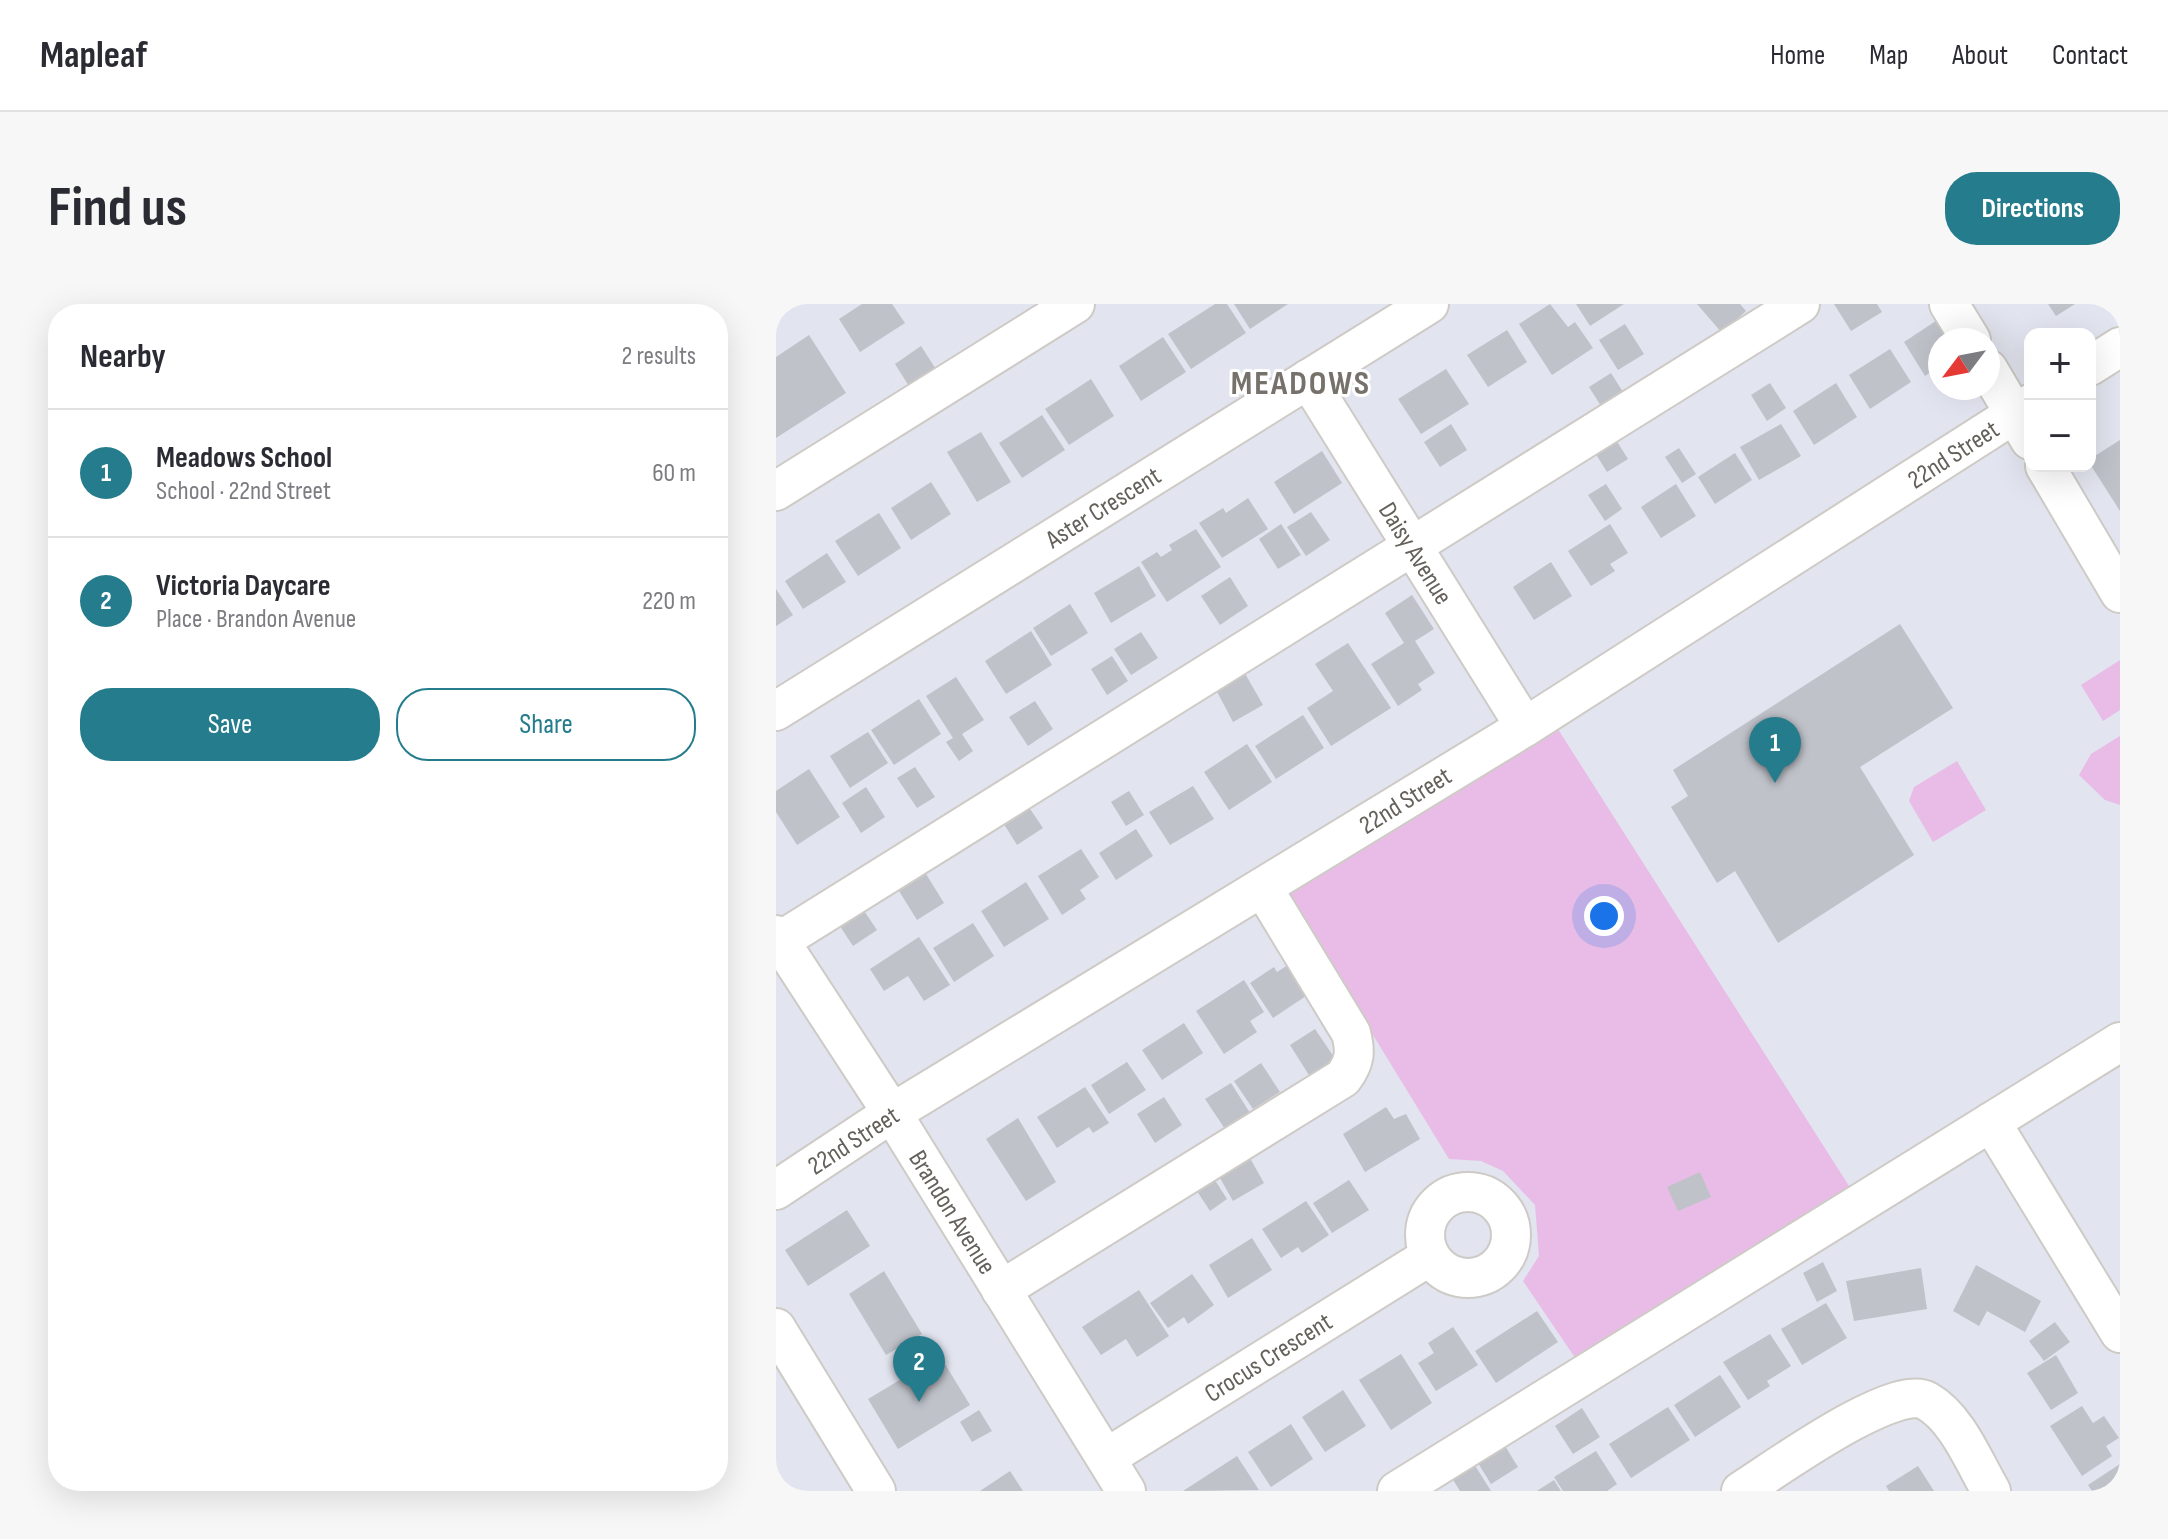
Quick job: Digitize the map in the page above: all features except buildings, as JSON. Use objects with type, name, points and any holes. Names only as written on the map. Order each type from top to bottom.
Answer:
[{"type":"street","points":[[776,491],[1075,304]]},
{"type":"street","name":"Aster Crescent","points":[[776,711],[1429,304]]},
{"type":"street","points":[[778,938],[1413,547],[1800,304]]},
{"type":"street","points":[[1949,304],[1964,328]]},
{"type":"street","points":[[2096,362],[2120,347]]},
{"type":"street","name":"Daisy Avenue","points":[[1308,379],[1525,727]]},
{"type":"street","points":[[2000,385],[2024,418]]},
{"type":"street","name":"22nd Street","points":[[776,1190],[892,1113],[2024,420]]},
{"type":"street","points":[[2049,472],[2120,593]]},
{"type":"street","points":[[1001,1290],[1343,1078],[1352,1066],[1356,1050],[1351,1033],[1263,888]]},
{"type":"street","name":"Brandon Avenue","points":[[778,938],[892,1113],[1126,1491]]},
{"type":"street","points":[[1397,1491],[2120,1042]]},
{"type":"street","points":[[1991,1122],[2120,1333]]},
{"type":"street","name":"Crocus Crescent","points":[[1106,1458],[1430,1256]]},
{"type":"street","points":[[776,1328],[876,1491]]},
{"type":"street","points":[[1741,1491],[1872,1409],[1900,1398],[1924,1399],[1947,1418],[1991,1491]]},
{"type":"shaded area","points":[[2120,660],[2120,710],[2103,721],[2081,685]]},
{"type":"shaded area","points":[[1547,712],[1856,1197],[1582,1368],[1523,1281],[1539,1256],[1535,1205],[1503,1171],[1481,1161],[1449,1159],[1278,880]]},
{"type":"shaded area","points":[[2120,736],[2120,805],[2105,800],[2079,775],[2091,754]]},
{"type":"shaded area","points":[[1957,761],[1986,810],[1933,842],[1909,801],[1914,787]]},
{"type":"place","name":"Meadows School","points":[[1775,783]]},
{"type":"place","name":"Victoria Daycare","points":[[919,1402]]},
{"type":"district","name":"MEADOWS","points":[[1301,382]]}]
